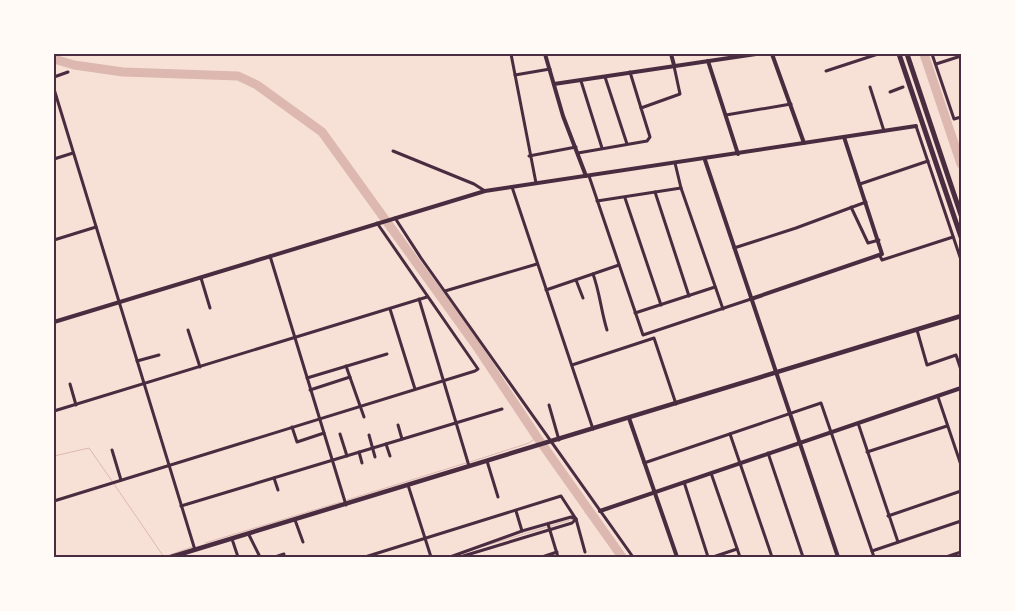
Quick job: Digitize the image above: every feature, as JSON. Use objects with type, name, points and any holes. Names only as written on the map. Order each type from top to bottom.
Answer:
[{"type":"highway","points":[[899,54],[961,237]]},
{"type":"highway","points":[[907,54],[961,215]]},
{"type":"main road","points":[[172,557],[181,556],[195,550],[961,316]]},
{"type":"street","points":[[511,54],[536,183]]},
{"type":"street","points":[[545,54],[643,335],[880,256],[883,251],[844,137]]},
{"type":"street","points":[[641,108],[680,94],[671,54]]},
{"type":"street","points":[[554,84],[756,54]]},
{"type":"street","points":[[772,54],[804,143]]},
{"type":"street","points":[[826,71],[878,54]]},
{"type":"street","points":[[932,54],[954,119],[961,117]]},
{"type":"street","points":[[936,64],[961,56]]},
{"type":"street","points":[[708,61],[738,154]]},
{"type":"street","points":[[515,75],[550,70]]},
{"type":"street","points":[[54,77],[68,72]]},
{"type":"street","points":[[578,152],[648,141],[650,137],[630,72]]},
{"type":"street","points":[[605,76],[627,144]]},
{"type":"street","points":[[581,81],[602,148]]},
{"type":"street","points":[[870,87],[884,131]]},
{"type":"street","points":[[890,92],[903,88]]},
{"type":"street","points":[[54,89],[195,550]]},
{"type":"street","points":[[726,115],[791,104]]},
{"type":"street","points":[[54,322],[485,191],[704,160],[916,126],[961,260]]},
{"type":"street","points":[[530,156],[576,147]]},
{"type":"street","points":[[393,151],[474,184],[485,191]]},
{"type":"street","points":[[54,159],[73,153]]},
{"type":"street","points":[[704,160],[838,557]]},
{"type":"street","points":[[860,184],[928,162]]},
{"type":"street","points":[[675,163],[681,188],[723,309]]},
{"type":"street","points":[[512,187],[593,429]]},
{"type":"street","points":[[597,201],[681,188]]},
{"type":"street","points":[[655,192],[689,296]]},
{"type":"street","points":[[625,198],[661,305]]},
{"type":"street","points":[[734,248],[796,228],[866,201]]},
{"type":"street","points":[[850,207],[868,243],[879,240]]},
{"type":"street","points":[[394,218],[632,557]]},
{"type":"street","points":[[54,501],[478,368],[378,223]]},
{"type":"street","points":[[54,240],[96,227]]},
{"type":"street","points":[[880,256],[882,260],[953,237]]},
{"type":"street","points":[[270,256],[346,505]]},
{"type":"street","points":[[445,291],[537,264]]},
{"type":"street","points":[[546,290],[619,265]]},
{"type":"street","points":[[593,274],[600,293],[600,307],[608,330]]},
{"type":"street","points":[[201,278],[210,308]]},
{"type":"street","points":[[576,280],[583,298]]},
{"type":"street","points":[[635,313],[715,287]]},
{"type":"street","points":[[54,411],[390,310],[427,296]]},
{"type":"street","points":[[419,299],[469,466]]},
{"type":"street","points":[[390,310],[415,389]]},
{"type":"street","points":[[188,330],[200,367]]},
{"type":"street","points":[[917,330],[927,365],[956,355],[961,370]]},
{"type":"street","points":[[572,366],[654,338],[676,404]]},
{"type":"street","points":[[137,361],[159,354]]},
{"type":"street","points":[[307,378],[387,354]]},
{"type":"street","points":[[346,366],[364,417]]},
{"type":"street","points":[[310,390],[350,377]]},
{"type":"street","points":[[70,384],[76,405]]},
{"type":"street","points":[[600,510],[961,388]]},
{"type":"street","points":[[938,397],[961,465]]},
{"type":"street","points":[[644,463],[821,403],[874,557]]},
{"type":"street","points":[[549,405],[559,440]]},
{"type":"street","points":[[182,506],[456,422],[502,410]]},
{"type":"street","points":[[629,418],[677,557]]},
{"type":"street","points":[[858,423],[898,542]]},
{"type":"street","points":[[398,425],[402,439]]},
{"type":"street","points":[[867,452],[947,426]]},
{"type":"street","points":[[292,427],[297,442],[324,434]]},
{"type":"street","points":[[340,434],[347,456]]},
{"type":"street","points":[[730,434],[772,557]]},
{"type":"street","points":[[369,435],[375,457]]},
{"type":"street","points":[[386,444],[390,456]]},
{"type":"street","points":[[112,450],[121,480]]},
{"type":"street","points":[[359,452],[362,463]]},
{"type":"street","points":[[768,453],[803,557]]},
{"type":"street","points":[[487,461],[498,497]]},
{"type":"street","points":[[711,473],[740,557]]},
{"type":"street","points":[[274,478],[278,490]]},
{"type":"street","points":[[684,482],[708,557]]},
{"type":"street","points":[[408,485],[431,557]]},
{"type":"street","points":[[888,516],[961,491]]},
{"type":"street","points":[[365,557],[561,496],[576,519],[585,552]]},
{"type":"street","points":[[516,511],[522,531]]},
{"type":"street","points":[[458,556],[459,552],[522,531],[571,518],[576,519]]},
{"type":"street","points":[[450,557],[550,530],[572,523],[576,519]]},
{"type":"street","points":[[296,520],[303,542]]},
{"type":"street","points":[[872,551],[961,521]]},
{"type":"street","points":[[548,524],[558,557]]},
{"type":"street","points":[[248,535],[260,557]]},
{"type":"street","points":[[232,539],[238,557]]},
{"type":"street","points":[[713,557],[737,549]]},
{"type":"street","points":[[542,557],[557,552]]},
{"type":"street","points":[[946,557],[955,556],[961,552]]},
{"type":"street","points":[[275,557],[284,554]]},
{"type":"waterway","points":[[924,54],[961,164]]},
{"type":"waterway","points":[[54,59],[74,65],[123,72],[238,76],[257,85],[322,132],[475,344],[537,437],[622,557]]},
{"type":"waterway","points":[[470,462],[529,443],[537,437]]},
{"type":"waterway","points":[[54,456],[89,448],[112,481]]},
{"type":"waterway","points":[[347,500],[466,463]]},
{"type":"waterway","points":[[114,484],[164,557],[192,547]]},
{"type":"waterway","points":[[205,543],[341,502]]},
{"type":"waterway","points":[[585,513],[590,510]]},
{"type":"waterway","points":[[551,526],[573,519]]},
{"type":"waterway","points":[[481,547],[547,527]]}]
